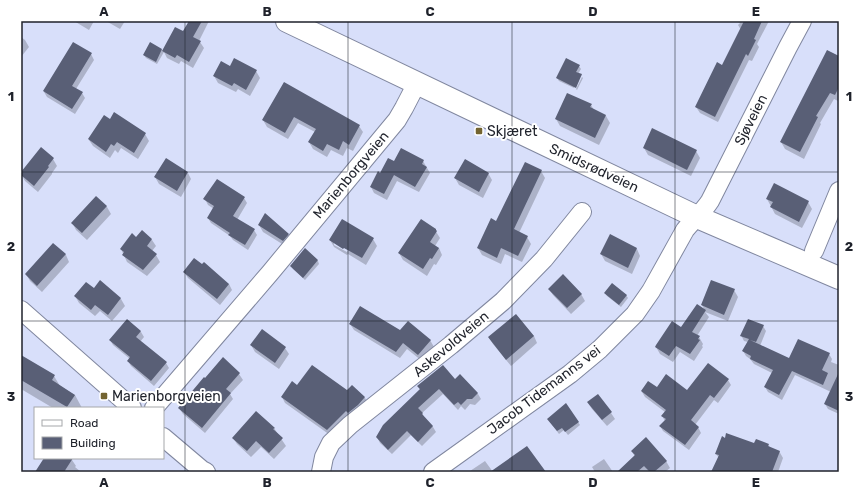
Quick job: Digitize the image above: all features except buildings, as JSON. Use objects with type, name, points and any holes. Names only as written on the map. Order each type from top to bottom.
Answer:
[{"type":"main road","name":"Smidsrødveien","points":[[287,21],[697,217],[839,278]]},
{"type":"street","name":"Sjøveien","points":[[697,217],[710,201],[802,21]]},
{"type":"street","name":"Marienborgveien","points":[[155,407],[270,273],[397,120],[417,83]]},
{"type":"street","points":[[814,251],[839,191]]},
{"type":"street","name":"Askevoldveien","points":[[321,472],[324,457],[330,443],[350,425],[451,346],[503,301],[544,259],[582,212]]},
{"type":"street","name":"Jacob Tidemanns vei","points":[[433,472],[570,374],[600,349],[634,314],[650,291],[685,230],[697,217]]},
{"type":"street","points":[[21,310],[131,407]]},
{"type":"street","points":[[164,438],[206,472]]},
{"type":"place","name":"Skjæret","points":[[479,131]]},
{"type":"place","name":"Marienborgveien","points":[[104,396]]}]
